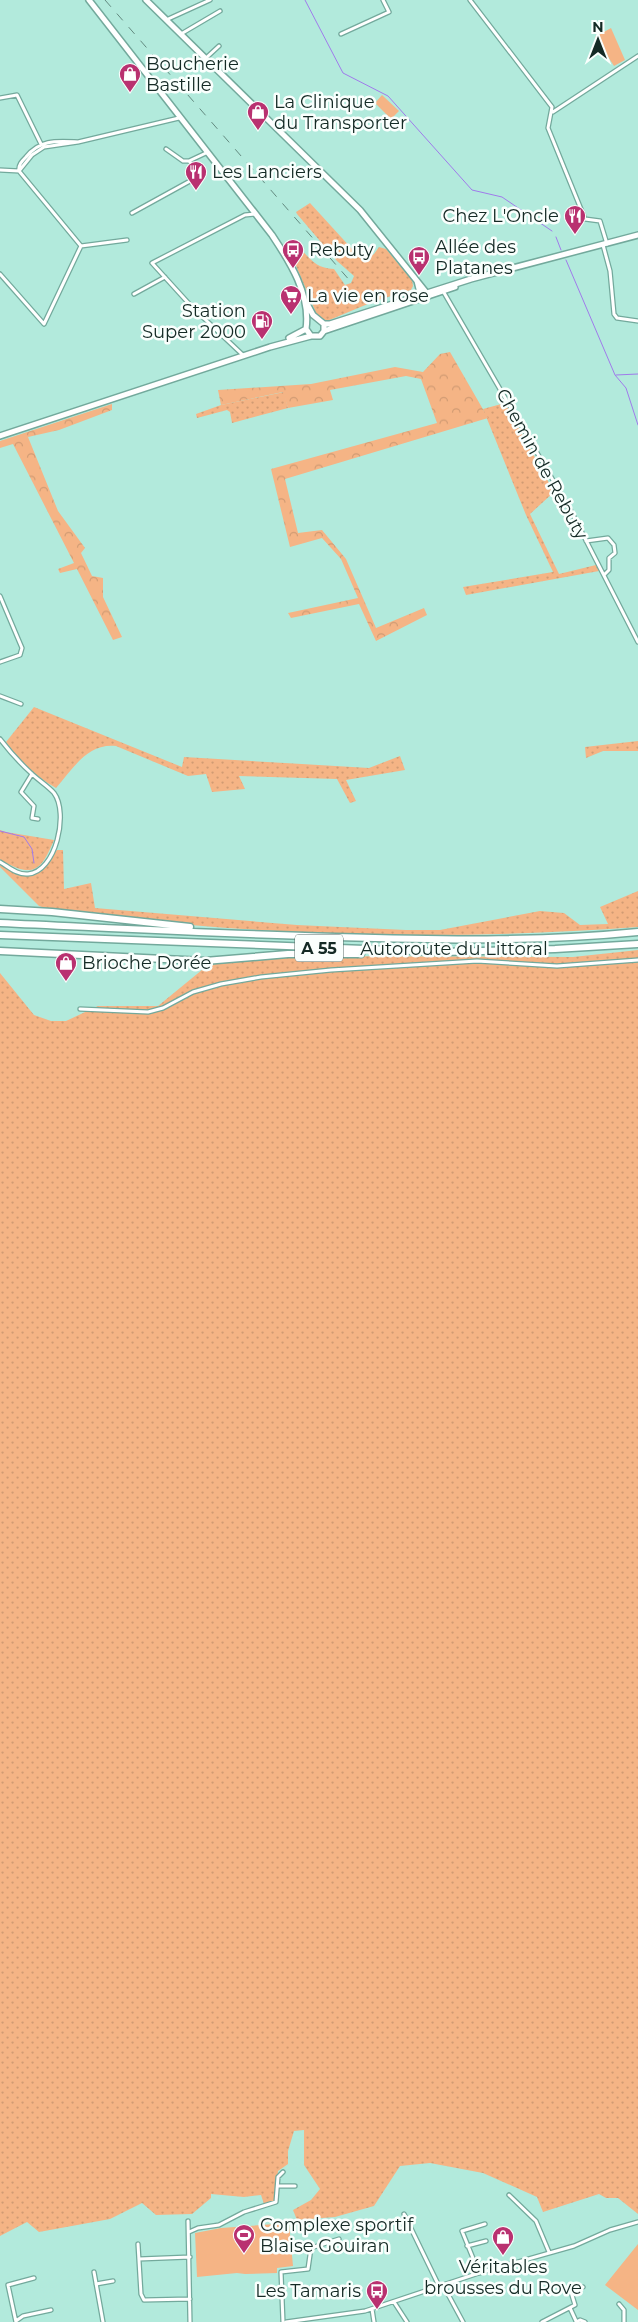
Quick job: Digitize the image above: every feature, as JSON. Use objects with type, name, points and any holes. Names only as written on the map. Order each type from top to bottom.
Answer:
[{"type":"highway","points":[[0,909],[300,936]]},
{"type":"highway","name":"Autoroute du Littoral","points":[[0,923],[300,936],[495,939],[638,932]]},
{"type":"highway","name":"Autoroute du Littoral","points":[[0,935],[443,952],[555,949],[638,944]]},
{"type":"highway","points":[[0,951],[204,961],[288,954],[443,952]]},
{"type":"main road","points":[[89,0],[206,153],[256,214],[289,261],[302,295],[313,315],[324,324],[330,324],[498,272],[638,235]]},
{"type":"main road","points":[[146,0],[360,210],[417,281],[424,295]]},
{"type":"main road","points":[[270,347],[306,329],[308,322],[302,295]]},
{"type":"main road","points":[[0,436],[270,347],[311,336],[320,336],[324,331],[424,295]]},
{"type":"main road","points":[[308,322],[318,319]]},
{"type":"main road","points":[[324,324],[324,331]]},
{"type":"main road","points":[[306,329],[311,336]]},
{"type":"street","points":[[166,20],[210,0]]},
{"type":"street","points":[[341,34],[389,12],[383,0]]},
{"type":"street","points":[[470,0],[552,107],[553,112],[548,128],[563,167],[585,218],[600,221],[610,271],[614,314],[617,318],[638,320]]},
{"type":"street","points":[[180,35],[220,11]]},
{"type":"street","points":[[206,59],[219,46]]},
{"type":"street","points":[[553,112],[638,56]]},
{"type":"street","points":[[0,98],[17,95],[44,147]]},
{"type":"street","points":[[19,171],[32,155],[44,147],[78,142],[179,118]]},
{"type":"street","points":[[78,142],[41,144],[24,158],[18,167],[19,171],[81,246]]},
{"type":"street","points":[[166,149],[183,161],[189,161],[206,153]]},
{"type":"street","points":[[132,213],[201,175],[189,161]]},
{"type":"street","points":[[0,170],[19,171]]},
{"type":"street","points":[[244,356],[192,307],[152,263],[245,215],[256,214]]},
{"type":"street","points":[[81,246],[127,240]]},
{"type":"street","points":[[0,274],[44,324],[81,246]]},
{"type":"street","points":[[134,294],[165,277]]},
{"type":"street","name":"Chemin de Rebuty","points":[[442,290],[551,476],[638,642]]},
{"type":"street","points":[[586,541],[608,538],[614,545],[615,553],[610,558],[609,570],[604,575]]},
{"type":"street","points":[[0,596],[22,648],[20,655],[0,662]]},
{"type":"street","points":[[0,696],[21,704]]},
{"type":"street","points":[[0,740],[32,774],[55,794],[60,812],[59,838],[48,860],[36,872],[20,873],[0,862]]},
{"type":"street","points":[[32,774],[21,792],[34,806],[32,818],[38,819]]},
{"type":"street","points":[[80,1009],[148,1012],[163,1008],[199,990],[221,984],[331,970],[477,962],[557,966],[638,960]]},
{"type":"street","points":[[190,2232],[198,2228],[219,2225],[244,2212],[276,2202],[278,2177],[283,2172]]},
{"type":"street","points":[[278,2186],[295,2186]]},
{"type":"street","points":[[509,2195],[536,2221],[550,2252]]},
{"type":"street","points":[[404,2214],[441,2286],[463,2322]]},
{"type":"street","points":[[188,2221],[190,2232],[190,2322]]},
{"type":"street","points":[[340,2239],[311,2248],[308,2268],[281,2272],[284,2322],[335,2317],[372,2309],[479,2273],[574,2246],[610,2230],[638,2222]]},
{"type":"street","points":[[479,2273],[462,2231],[485,2224]]},
{"type":"street","points":[[467,2246],[486,2241]]},
{"type":"street","points":[[138,2244],[141,2294],[144,2300],[190,2299]]},
{"type":"street","points":[[139,2258],[190,2257]]},
{"type":"street","points":[[94,2272],[103,2322]]},
{"type":"street","points":[[34,2278],[8,2285],[16,2321],[23,2316],[50,2310]]},
{"type":"street","points":[[96,2284],[113,2281]]},
{"type":"street","points":[[542,2322],[575,2305],[571,2292],[583,2287]]},
{"type":"street","points":[[394,2302],[407,2322]]},
{"type":"street","points":[[619,2304],[624,2310],[624,2322]]},
{"type":"street","points":[[570,2308],[576,2322],[580,2320],[585,2322]]},
{"type":"street","points":[[372,2309],[374,2322]]},
{"type":"green space","points":[[611,28],[625,60],[614,66],[595,37]]},
{"type":"green space","points":[[382,95],[399,111],[391,119],[375,103]]},
{"type":"green space","points":[[310,203],[363,261],[374,254],[379,247],[386,249],[412,280],[413,286],[411,290],[375,301],[327,321],[317,315],[294,261],[296,259],[291,249],[296,244],[317,264],[334,269],[345,285],[351,283],[354,276],[337,261],[297,214],[296,212]]},
{"type":"green space","points":[[450,352],[488,418],[285,479],[298,533],[322,530],[346,559],[376,628],[424,608],[427,615],[376,641],[359,604],[291,618],[288,613],[358,598],[341,559],[322,538],[290,547],[271,469],[437,423],[421,379],[406,376],[330,390],[333,400],[288,408],[283,392],[221,405],[218,390],[311,384],[395,367],[423,372],[440,354]]},
{"type":"green space","points":[[284,392],[288,408],[232,423],[230,412],[227,410],[197,418],[196,414],[221,405]]},
{"type":"green space","points":[[505,403],[554,492],[530,514],[559,574],[596,565],[599,571],[466,595],[463,587],[553,572],[526,515],[483,409]]},
{"type":"green space","points":[[112,404],[112,410],[59,430],[28,437],[58,511],[85,548],[81,553],[92,576],[103,578],[103,597],[122,637],[113,640],[77,569],[60,573],[58,569],[74,563],[13,444],[0,448],[0,441]]},
{"type":"green space","points":[[34,707],[182,767],[184,757],[369,768],[400,756],[405,770],[346,780],[356,801],[350,803],[337,779],[239,776],[245,789],[212,792],[206,774],[188,776],[116,746],[106,746],[89,753],[81,759],[56,788],[29,768],[6,742]]},
{"type":"green space","points":[[638,741],[638,751],[603,751],[586,758],[585,747]]},
{"type":"green space","points":[[0,830],[54,840],[39,866],[34,869],[20,869],[0,860]]},
{"type":"green space","points":[[57,850],[63,850],[64,889],[91,883],[95,908],[297,925],[440,930],[540,911],[564,913],[580,925],[608,924],[600,907],[638,891],[638,927],[471,935],[358,934],[191,925],[48,909],[39,906],[0,865],[18,873],[32,874],[44,866]]},
{"type":"green space","points":[[638,950],[638,2214],[618,2198],[606,2198],[599,2194],[543,2212],[537,2197],[483,2173],[430,2163],[400,2166],[374,2206],[335,2217],[297,2220],[293,2210],[311,2200],[320,2189],[304,2165],[304,2130],[294,2131],[288,2151],[288,2164],[278,2171],[276,2202],[264,2204],[261,2195],[244,2197],[211,2194],[211,2198],[192,2214],[156,2215],[142,2203],[110,2219],[39,2232],[27,2222],[0,2236],[0,973],[34,1015],[51,1021],[66,1021],[98,1006],[158,1006],[208,965],[288,956],[573,957]]},
{"type":"green space","name":"Complexe sportif Blaise Gouiran","points":[[289,2223],[293,2266],[277,2268],[277,2273],[237,2273],[197,2277],[195,2233],[221,2228]]},
{"type":"green space","points":[[638,2244],[638,2310],[605,2285]]},
{"type":"waterway","points":[[305,0],[343,73],[388,96],[472,190],[502,197],[552,231]]},
{"type":"waterway","points":[[556,237],[561,250]]},
{"type":"waterway","points":[[566,260],[615,375],[626,388],[638,425]]},
{"type":"waterway","points":[[616,375],[638,374]]},
{"type":"waterway","points":[[0,831],[24,837],[32,849],[34,863]]},
{"type":"railway","points":[[105,0],[351,282]]},
{"type":"place","name":"Boucherie Bastille","points":[[130,93]]},
{"type":"place","name":"La Clinique du Transporter","points":[[258,131]]},
{"type":"place","name":"Les Lanciers","points":[[196,191]]},
{"type":"place","name":"Chez L'Oncle","points":[[575,235]]},
{"type":"place","name":"Rebuty","points":[[293,269]]},
{"type":"place","name":"Allée des Platanes","points":[[419,276]]},
{"type":"place","name":"La vie en rose","points":[[291,315]]},
{"type":"place","name":"Station Super 2000","points":[[262,340]]},
{"type":"place","name":"Brioche Dorée","points":[[66,982]]},
{"type":"place","name":"Complexe sportif Blaise Gouiran","points":[[244,2254]]},
{"type":"place","name":"Véritables brousses du Rove","points":[[503,2256]]},
{"type":"place","name":"Les Tamaris","points":[[377,2310]]}]
